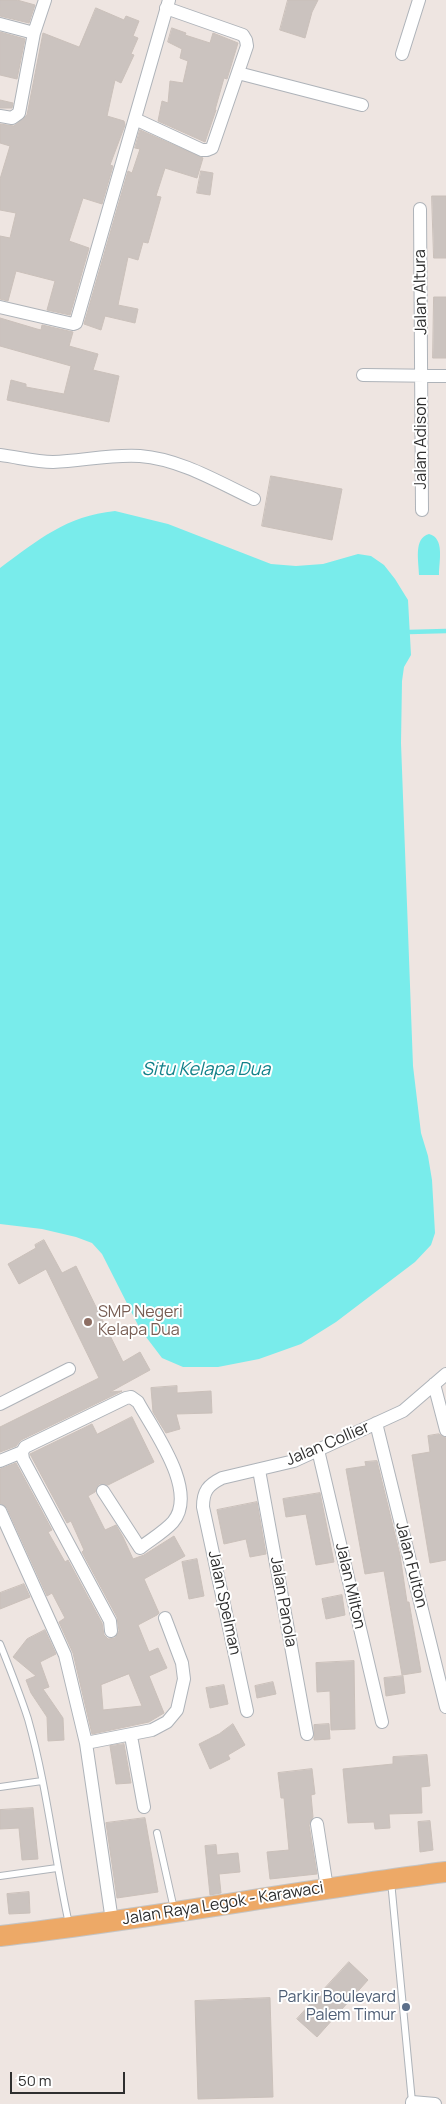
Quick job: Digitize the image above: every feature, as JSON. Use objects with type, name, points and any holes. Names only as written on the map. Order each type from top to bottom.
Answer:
[{"type":"main road","name":"Jalan Raya Legok - Karawaci","points":[[0,1936],[70,1928],[174,1910],[446,1872]]},
{"type":"street","points":[[0,116],[12,118],[19,113],[34,33],[45,0]]},
{"type":"street","points":[[402,54],[419,0]]},
{"type":"street","points":[[0,307],[73,324],[76,323],[168,4],[244,36],[247,46],[214,146],[207,150],[135,119]]},
{"type":"street","points":[[0,24],[34,33]]},
{"type":"street","points":[[238,73],[362,105]]},
{"type":"street","name":"Jalan Altura","points":[[420,209],[422,375]]},
{"type":"street","points":[[363,375],[446,376]]},
{"type":"street","name":"Jalan Adison","points":[[422,375],[422,510]]},
{"type":"street","points":[[0,455],[50,462],[98,457],[141,456],[172,463],[194,471],[254,499]]},
{"type":"street","points":[[0,1404],[69,1369]]},
{"type":"street","name":"Jalan Collier","points":[[203,1496],[212,1483],[222,1478],[294,1461],[403,1411],[446,1374]]},
{"type":"street","points":[[434,1384],[446,1430]]},
{"type":"street","points":[[0,1461],[22,1452],[26,1447],[126,1398],[135,1399],[174,1467],[180,1490],[178,1514],[172,1522],[140,1548],[103,1491]]},
{"type":"street","name":"Jalan Fulton","points":[[376,1423],[446,1707]]},
{"type":"street","name":"Jalan Milton","points":[[318,1450],[382,1722]]},
{"type":"street","points":[[22,1452],[110,1621],[112,1631]]},
{"type":"street","name":"Jalan Panola","points":[[259,1470],[307,1734]]},
{"type":"street","name":"Jalan Spelman","points":[[203,1496],[202,1507],[247,1711]]},
{"type":"street","points":[[0,1511],[65,1655],[86,1743],[112,1921]]},
{"type":"street","points":[[86,1743],[131,1736],[152,1730],[167,1722],[177,1710],[184,1679],[182,1663],[165,1618]]},
{"type":"street","points":[[131,1736],[144,1807]]},
{"type":"street","points":[[317,1824],[327,1888]]},
{"type":"street","points":[[412,2103],[435,2104]]},
{"type":"lane","points":[[0,1644],[28,1719],[42,1781],[57,1868],[70,1928]]},
{"type":"lane","points":[[0,1787],[42,1781]]},
{"type":"lane","points":[[157,1832],[174,1910]]},
{"type":"lane","points":[[0,1876],[57,1868]]},
{"type":"lane","points":[[391,1879],[412,2103]]},
{"type":"water","name":"Situ Kelapa Dua","points":[[115,511],[168,524],[271,564],[296,566],[323,564],[358,554],[371,556],[384,565],[408,600],[411,655],[404,667],[402,681],[401,743],[413,1066],[421,1133],[428,1156],[432,1180],[435,1233],[431,1245],[415,1262],[336,1322],[301,1344],[259,1359],[218,1367],[183,1367],[162,1358],[140,1329],[102,1254],[92,1243],[42,1229],[0,1224],[0,568],[40,539],[67,524],[82,518]]},
{"type":"water","points":[[429,534],[434,536],[439,545],[439,575],[419,575],[419,545],[424,536]]},
{"type":"building","points":[[0,0],[17,0],[35,5],[29,23],[0,16]]},
{"type":"building","points":[[288,0],[318,0],[312,12],[305,38],[280,30]]},
{"type":"building","points":[[96,8],[124,20],[126,16],[139,21],[133,36],[138,38],[131,54],[134,55],[121,83],[115,80],[107,116],[124,121],[125,125],[110,165],[113,166],[102,204],[83,198],[69,241],[89,248],[70,315],[47,310],[55,281],[16,271],[8,301],[0,299],[0,236],[10,238],[16,213],[0,210],[0,179],[10,146],[0,143],[0,124],[14,126],[27,115],[43,33],[79,47]]},
{"type":"building","points":[[172,28],[186,33],[185,35],[210,43],[213,33],[238,43],[227,79],[224,78],[205,142],[158,121],[162,101],[168,103],[170,81],[183,83],[188,61],[180,58],[182,49],[168,42]]},
{"type":"building","points":[[0,32],[25,39],[17,79],[0,75]]},
{"type":"building","points":[[0,100],[13,103],[12,108],[0,108]]},
{"type":"building","points":[[140,130],[203,158],[197,178],[165,168],[156,196],[161,197],[148,243],[143,242],[138,260],[128,257],[118,305],[138,309],[135,323],[105,316],[101,330],[84,324],[128,171],[132,173],[140,149],[135,148]]},
{"type":"building","points":[[201,171],[213,173],[210,195],[197,193]]},
{"type":"building","points":[[432,196],[446,196],[446,258],[434,258]]},
{"type":"building","points":[[434,297],[446,297],[446,358],[433,358]]},
{"type":"building","points":[[0,318],[41,330],[42,325],[73,332],[69,346],[98,354],[93,370],[119,376],[109,422],[7,400],[11,380],[26,384],[26,387],[64,394],[71,366],[0,346]]},
{"type":"building","points":[[271,476],[342,489],[332,540],[262,526]]},
{"type":"building","name":"SMP Negeri Kelapa Dua","points":[[44,1240],[62,1273],[76,1266],[123,1362],[140,1352],[150,1370],[110,1392],[122,1391],[21,1440],[16,1446],[0,1452],[0,1427],[99,1378],[46,1269],[19,1284],[8,1264],[36,1248],[35,1245]]},
{"type":"building","points":[[177,1386],[177,1393],[211,1391],[212,1413],[176,1414],[180,1429],[166,1433],[153,1412],[151,1388]]},
{"type":"building","points":[[132,1417],[154,1462],[108,1485],[99,1484],[95,1492],[88,1496],[105,1530],[116,1525],[133,1559],[144,1555],[174,1536],[185,1556],[144,1579],[159,1613],[138,1625],[149,1652],[158,1648],[167,1668],[149,1676],[164,1713],[149,1722],[92,1734],[73,1653],[59,1622],[65,1618],[52,1593],[47,1596],[7,1508],[0,1503],[0,1469],[16,1463],[52,1530],[48,1532],[65,1562],[68,1560],[102,1623],[104,1635],[108,1639],[115,1638],[119,1631],[117,1617],[82,1552],[84,1550],[71,1521],[67,1523],[30,1454],[92,1424],[97,1434]],"holes":[[[129,1674],[142,1706],[103,1710],[101,1685]]]},
{"type":"building","points":[[439,1434],[446,1438],[446,1560],[430,1563],[412,1455],[430,1452],[428,1436]]},
{"type":"building","points":[[377,1461],[400,1555],[421,1672],[402,1675],[384,1571],[365,1574],[346,1469],[366,1466],[365,1462]]},
{"type":"building","points":[[320,1493],[334,1562],[316,1565],[306,1514],[286,1517],[283,1499]]},
{"type":"building","points":[[257,1502],[266,1554],[250,1557],[246,1539],[224,1544],[217,1510]]},
{"type":"building","points":[[197,1559],[204,1596],[189,1599],[182,1562]]},
{"type":"building","points":[[24,1584],[30,1597],[0,1609],[0,1593]]},
{"type":"building","points":[[342,1595],[345,1615],[326,1619],[322,1599]]},
{"type":"building","points":[[45,1630],[56,1654],[40,1662],[49,1687],[43,1689],[63,1718],[64,1740],[48,1741],[47,1717],[31,1693],[26,1680],[36,1676],[13,1657],[27,1639]]},
{"type":"building","points":[[354,1661],[355,1729],[331,1730],[330,1691],[317,1692],[316,1663]]},
{"type":"building","points":[[403,1676],[405,1693],[386,1696],[384,1678]]},
{"type":"building","points":[[273,1682],[276,1694],[257,1698],[255,1686]]},
{"type":"building","points":[[224,1685],[228,1704],[210,1708],[206,1688]]},
{"type":"building","points":[[233,1724],[245,1745],[228,1755],[230,1759],[210,1769],[199,1744],[219,1734]]},
{"type":"building","points":[[329,1724],[330,1739],[314,1740],[314,1725]]},
{"type":"building","points":[[124,1744],[131,1783],[116,1784],[110,1746]]},
{"type":"building","points":[[427,1755],[430,1786],[421,1787],[422,1813],[389,1814],[390,1828],[375,1829],[374,1822],[348,1823],[343,1769],[393,1764],[393,1757]]},
{"type":"building","points":[[312,1769],[315,1794],[311,1795],[313,1817],[309,1825],[317,1874],[270,1879],[267,1852],[289,1850],[284,1798],[281,1798],[278,1773]]},
{"type":"building","points":[[33,1808],[38,1859],[22,1860],[19,1828],[0,1829],[0,1810]]},
{"type":"building","points":[[145,1818],[158,1892],[117,1898],[106,1823]]},
{"type":"building","points":[[430,1821],[433,1850],[420,1852],[418,1822]]},
{"type":"building","points":[[216,1845],[217,1855],[238,1853],[240,1872],[219,1874],[221,1893],[210,1895],[205,1846]]},
{"type":"building","points":[[29,1892],[30,1913],[9,1914],[7,1894]]},
{"type":"building","points":[[349,1962],[368,1980],[317,2037],[297,2019]]},
{"type":"building","points":[[270,1998],[273,2097],[198,2099],[195,2001]]},
{"type":"waterway","points":[[409,632],[446,631]]},
{"type":"place","name":"SMP Negeri Kelapa Dua","points":[[88,1322]]},
{"type":"place","name":"Parkir Boulevard Palem Timur","points":[[406,2007]]}]
